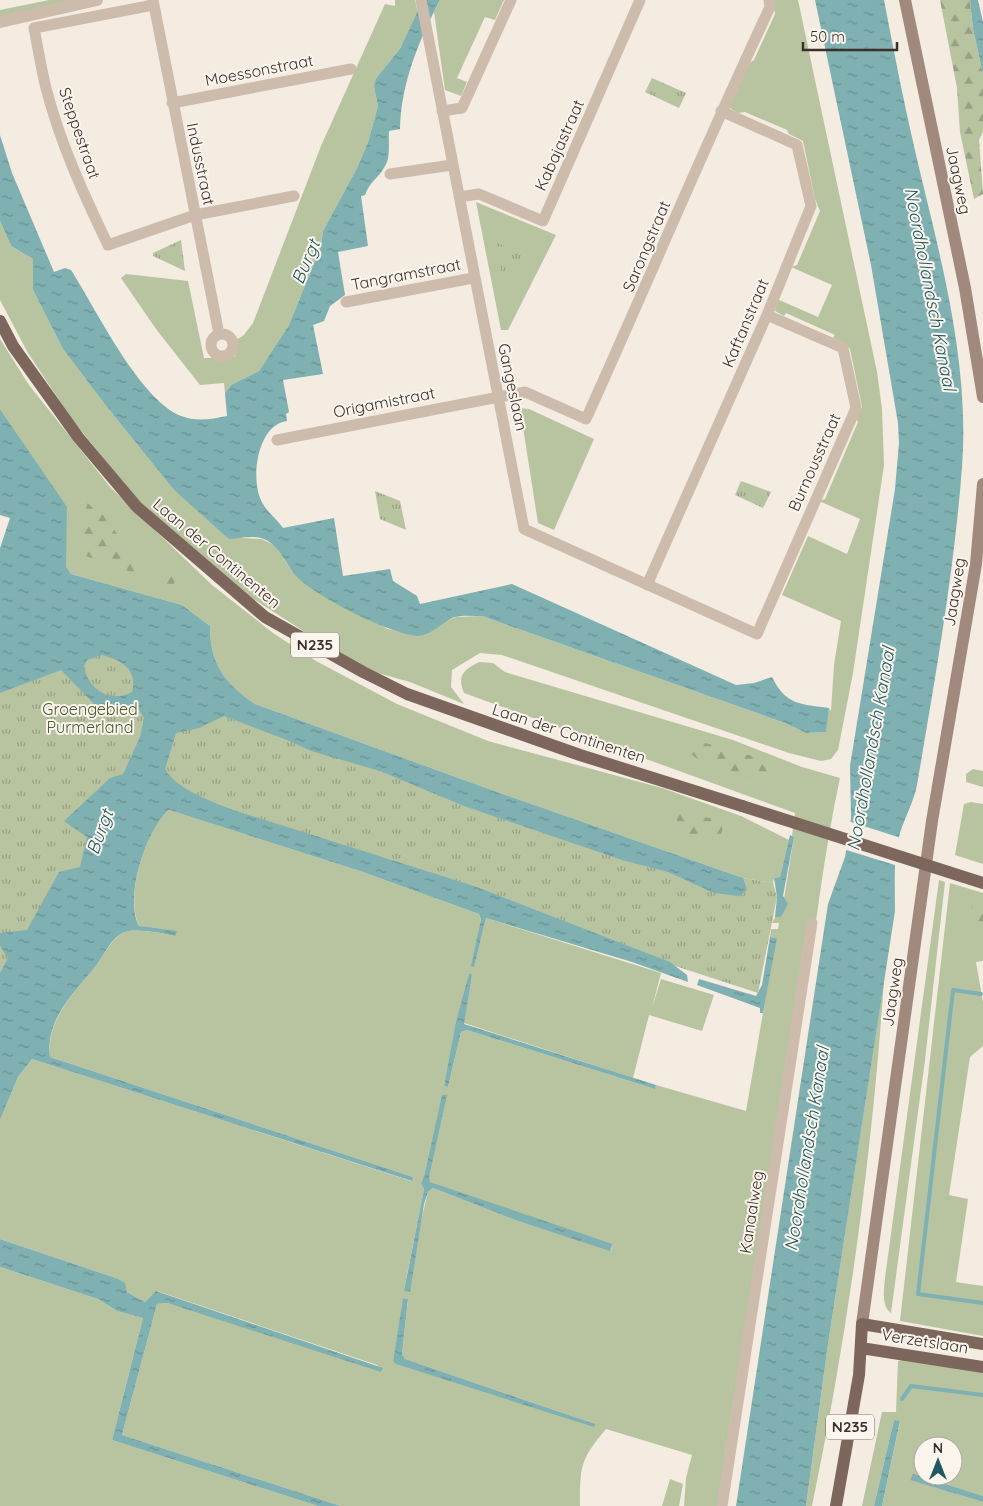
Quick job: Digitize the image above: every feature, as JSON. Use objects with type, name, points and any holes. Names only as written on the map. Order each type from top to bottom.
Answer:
[{"type":"main road","name":"Jaagweg","points":[[904,0],[965,288],[983,397]]},
{"type":"main road","name":"Laan der Continenten","points":[[0,321],[13,346],[78,437],[137,507],[265,617],[363,672],[407,694],[580,755],[983,883]]},
{"type":"main road","name":"Jaagweg","points":[[836,1506],[859,1375],[862,1324],[932,821],[976,564],[983,484]]},
{"type":"main road","name":"Verzetslaan","points":[[862,1324],[983,1344]]},
{"type":"main road","name":"Verzetslaan","points":[[861,1348],[983,1367]]},
{"type":"street","points":[[0,22],[97,0]]},
{"type":"street","name":"Gangeslaan","points":[[421,0],[473,278],[524,529],[757,634]]},
{"type":"street","points":[[442,111],[462,108],[511,0]]},
{"type":"street","name":"Kabajastraat","points":[[459,197],[479,194],[543,221],[640,0]]},
{"type":"street","name":"Sarongstraat","points":[[498,396],[525,392],[586,419],[654,269],[720,111],[770,7],[769,0]]},
{"type":"street","name":"Steppestraat","points":[[153,2],[34,28],[46,88],[64,144],[108,245],[195,216]]},
{"type":"street","name":"Indusstraat","points":[[153,2],[220,334]]},
{"type":"street","name":"Moessonstraat","points":[[172,103],[351,69]]},
{"type":"street","name":"Kaftanstraat","points":[[647,585],[767,314],[811,206],[797,145],[720,111]]},
{"type":"street","points":[[390,174],[452,165]]},
{"type":"street","points":[[195,216],[294,196]]},
{"type":"street","name":"Tangramstraat","points":[[346,302],[473,278]]},
{"type":"street","name":"Burnousstraat","points":[[757,634],[856,408],[843,348],[767,314]]},
{"type":"street","name":"Origamistraat","points":[[277,440],[498,396]]},
{"type":"street","name":"Kanaalweg","points":[[722,1506],[812,923]]},
{"type":"green space","points":[[49,0],[78,0],[0,17],[0,10]]},
{"type":"green space","points":[[395,0],[415,0],[418,13],[403,44],[384,69],[374,87],[378,106],[368,142],[357,168],[323,231],[321,246],[289,325],[259,371],[231,385],[225,393],[224,383],[200,385],[156,329],[121,278],[126,274],[188,281],[204,358],[214,358],[223,361],[235,356],[237,348],[235,340],[243,336],[253,323],[321,146],[385,4],[395,6]]},
{"type":"green space","points":[[440,0],[504,0],[495,20],[485,17],[457,78],[467,82],[461,96],[445,90],[434,12]]},
{"type":"green space","points":[[773,0],[798,0],[877,372],[882,409],[884,465],[853,673],[838,750],[831,759],[821,761],[789,753],[502,655],[480,653],[452,670],[451,687],[464,704],[410,682],[374,672],[325,645],[252,598],[140,502],[73,421],[28,353],[0,300],[0,221],[11,246],[33,259],[33,290],[63,349],[173,489],[243,538],[262,539],[276,546],[291,570],[318,593],[388,629],[419,636],[427,634],[442,623],[456,617],[482,616],[785,723],[806,733],[825,732],[829,708],[831,711],[834,665],[841,621],[782,595],[808,536],[847,554],[860,519],[819,501],[825,499],[858,422],[856,418],[862,407],[850,349],[846,344],[833,338],[835,335],[786,313],[784,316],[775,311],[777,299],[818,317],[832,285],[791,267],[797,265],[820,211],[815,199],[803,141],[789,134],[787,130],[745,112],[738,113],[728,107],[749,63],[754,60],[775,14]]},
{"type":"green space","points":[[940,0],[970,0],[973,29],[983,74],[983,132],[979,140],[983,194],[974,199],[960,132],[957,88]]},
{"type":"green space","points":[[652,78],[686,93],[679,108],[645,92]]},
{"type":"green space","points":[[476,202],[556,235],[508,330],[501,330]]},
{"type":"green space","points":[[181,240],[185,271],[153,256],[153,253]]},
{"type":"green space","points":[[497,243],[533,257],[503,281]]},
{"type":"green space","points":[[0,339],[29,385],[111,488],[212,585],[273,633],[316,661],[397,704],[488,741],[662,788],[741,816],[789,840],[780,877],[774,878],[773,883],[743,878],[497,792],[255,704],[235,688],[221,671],[213,651],[210,626],[182,605],[71,574],[66,566],[66,507],[0,409]]},
{"type":"green space","points":[[520,408],[529,409],[594,439],[554,530],[538,523]]},
{"type":"green space","points":[[741,481],[771,492],[763,508],[735,495]]},
{"type":"green space","points":[[375,491],[400,501],[406,530],[380,519]]},
{"type":"green space","points":[[87,503],[107,518],[138,568],[175,576],[174,587],[80,554]]},
{"type":"green space","name":"Groengebied Purmerland","points":[[128,631],[241,711],[743,878],[773,883],[777,897],[758,993],[143,792],[0,1078],[0,633]]},
{"type":"green space","points":[[479,662],[493,663],[505,672],[733,740],[802,767],[840,778],[717,1506],[684,1506],[686,1478],[692,1455],[606,1429],[591,1448],[583,1464],[580,1481],[580,1506],[341,1506],[122,1435],[157,1304],[167,1303],[383,1371],[377,1365],[157,1291],[145,1302],[127,1292],[116,1278],[0,1239],[0,1120],[18,1077],[32,1059],[411,1181],[413,1177],[50,1057],[52,1031],[63,1008],[115,939],[130,931],[157,932],[175,936],[139,926],[135,914],[134,898],[145,848],[152,832],[169,810],[360,871],[479,914],[481,919],[472,966],[474,966],[486,918],[661,973],[652,1008],[661,979],[714,995],[702,1031],[649,1015],[633,1078],[464,1023],[463,1019],[458,1018],[444,1086],[448,1087],[461,1032],[467,1030],[655,1089],[656,1085],[746,1111],[776,938],[770,937],[771,929],[778,929],[779,923],[772,923],[775,917],[781,917],[794,837],[792,836],[795,813],[464,693],[461,678],[465,671]],"holes":[[[425,1174],[430,1182],[466,1196],[613,1244],[611,1250],[515,1220],[433,1188],[428,1192],[404,1290],[424,1189],[421,1184]],[[404,1299],[408,1300],[402,1354],[405,1359],[595,1424],[393,1361]]]},
{"type":"green space","points":[[702,742],[759,758],[769,773],[754,779],[696,758],[683,747]]},
{"type":"green space","points":[[973,769],[983,771],[983,787],[966,782],[966,774]]},
{"type":"green space","points":[[971,802],[983,804],[983,864],[955,855],[964,804]]},
{"type":"green space","points":[[673,811],[725,821],[719,841],[683,834]]},
{"type":"green space","points":[[939,880],[945,882],[925,1060],[891,1313],[884,1302],[885,1278]]},
{"type":"green space","points":[[950,883],[983,893],[983,961],[976,962],[983,1002],[983,1046],[970,1057],[949,1195],[968,1199],[956,1282],[983,1286],[983,1336],[900,1321]]},
{"type":"green space","points":[[969,896],[983,900],[983,927],[976,924]]},
{"type":"green space","points":[[884,980],[873,1112],[857,1244],[825,1441],[812,1506],[806,1506],[828,1344]]},
{"type":"green space","points":[[0,1267],[98,1299],[117,1311],[143,1318],[112,1440],[318,1506],[0,1506]]},
{"type":"green space","points":[[907,1359],[983,1372],[983,1496],[950,1486],[963,1486],[963,1436],[913,1436],[913,1475],[911,1480],[913,1481],[913,1486],[931,1486],[983,1502],[983,1506],[882,1506],[900,1422],[894,1420],[874,1506],[862,1506],[882,1412],[896,1412],[898,1361]]},
{"type":"green space","points":[[670,1479],[683,1484],[679,1506],[662,1506]]},
{"type":"water","points":[[423,0],[440,0],[412,62],[404,95],[400,129],[389,131],[387,162],[383,170],[369,186],[365,195],[361,196],[368,246],[338,252],[345,295],[330,306],[324,321],[313,325],[323,374],[283,380],[289,412],[286,414],[287,421],[277,425],[269,432],[258,455],[257,482],[263,504],[283,528],[334,518],[343,576],[390,569],[393,581],[417,596],[420,604],[512,584],[736,685],[754,683],[772,677],[783,694],[796,702],[829,708],[826,732],[806,733],[785,723],[482,616],[455,617],[428,634],[418,636],[390,629],[355,614],[322,595],[298,578],[279,551],[270,542],[255,537],[229,539],[173,489],[63,349],[33,290],[33,259],[11,246],[0,221],[0,135],[12,173],[54,272],[65,268],[71,270],[134,373],[165,406],[181,416],[210,419],[227,416],[225,393],[231,385],[259,371],[289,325],[321,246],[323,231],[357,168],[368,142],[378,106],[374,87],[376,79],[401,47]]},
{"type":"water","name":"Noordhollandsch Kanaal","points":[[815,0],[884,0],[907,117],[951,310],[962,388],[962,467],[949,586],[917,785],[900,833],[896,852],[895,911],[828,1344],[806,1506],[736,1506],[828,904],[845,857],[851,818],[850,766],[895,489],[899,443],[898,423],[871,265]]},
{"type":"water","points":[[970,0],[978,0],[983,22],[983,74],[973,29]]},
{"type":"water","name":"Burgt","points":[[0,409],[67,507],[66,566],[71,574],[182,605],[210,626],[213,651],[221,671],[235,688],[255,704],[497,792],[743,878],[747,890],[739,896],[714,893],[668,872],[622,860],[464,806],[380,771],[311,751],[224,716],[199,728],[176,733],[165,769],[177,783],[186,789],[233,810],[474,886],[670,962],[687,975],[688,982],[632,962],[486,918],[474,967],[471,966],[481,919],[479,914],[360,871],[169,810],[160,819],[145,848],[136,882],[134,899],[135,914],[139,926],[177,931],[175,936],[157,932],[130,931],[115,938],[63,1008],[52,1031],[50,1057],[413,1177],[412,1181],[32,1059],[18,1077],[0,1120],[0,973],[8,958],[0,946],[0,933],[27,930],[59,872],[80,867],[87,837],[64,821],[110,778],[123,774],[140,737],[144,718],[139,710],[111,709],[94,704],[61,670],[0,693],[0,548],[10,518],[0,515]],"holes":[[[102,655],[116,660],[126,667],[133,677],[132,692],[124,695],[108,695],[101,692],[90,681],[84,666],[87,660]]]},
{"type":"water","points":[[790,835],[794,837],[783,896],[788,904],[781,917],[775,917],[777,897],[774,878],[780,877]]},
{"type":"water","points":[[770,937],[777,938],[763,1013],[760,1013],[760,1008],[697,985],[699,979],[756,996],[762,985]]},
{"type":"water","points":[[469,974],[472,974],[464,1024],[656,1085],[655,1089],[467,1030],[461,1032],[448,1087],[444,1086],[456,1022]]},
{"type":"water","points":[[442,1095],[447,1095],[429,1177],[430,1182],[613,1244],[610,1251],[515,1220],[433,1188],[428,1192],[424,1204],[410,1292],[404,1291],[424,1189],[421,1184]]},
{"type":"water","points":[[0,1239],[116,1278],[125,1283],[127,1292],[145,1302],[156,1291],[383,1368],[381,1372],[167,1303],[157,1304],[122,1435],[341,1506],[318,1506],[112,1440],[143,1318],[117,1311],[98,1299],[0,1267]]},
{"type":"water","points":[[403,1299],[408,1299],[402,1354],[405,1359],[595,1424],[594,1427],[396,1364],[393,1361]]},
{"type":"water","points":[[894,1420],[900,1421],[882,1506],[874,1506]]},
{"type":"water","points":[[930,1486],[951,1486],[983,1496],[983,1502]]},
{"type":"pier","points":[[848,821],[901,838],[898,866],[843,849]]},
{"type":"waterway","points":[[981,994],[953,990],[918,1294],[983,1303]]},
{"type":"waterway","points":[[902,1399],[911,1386],[983,1395]]}]
